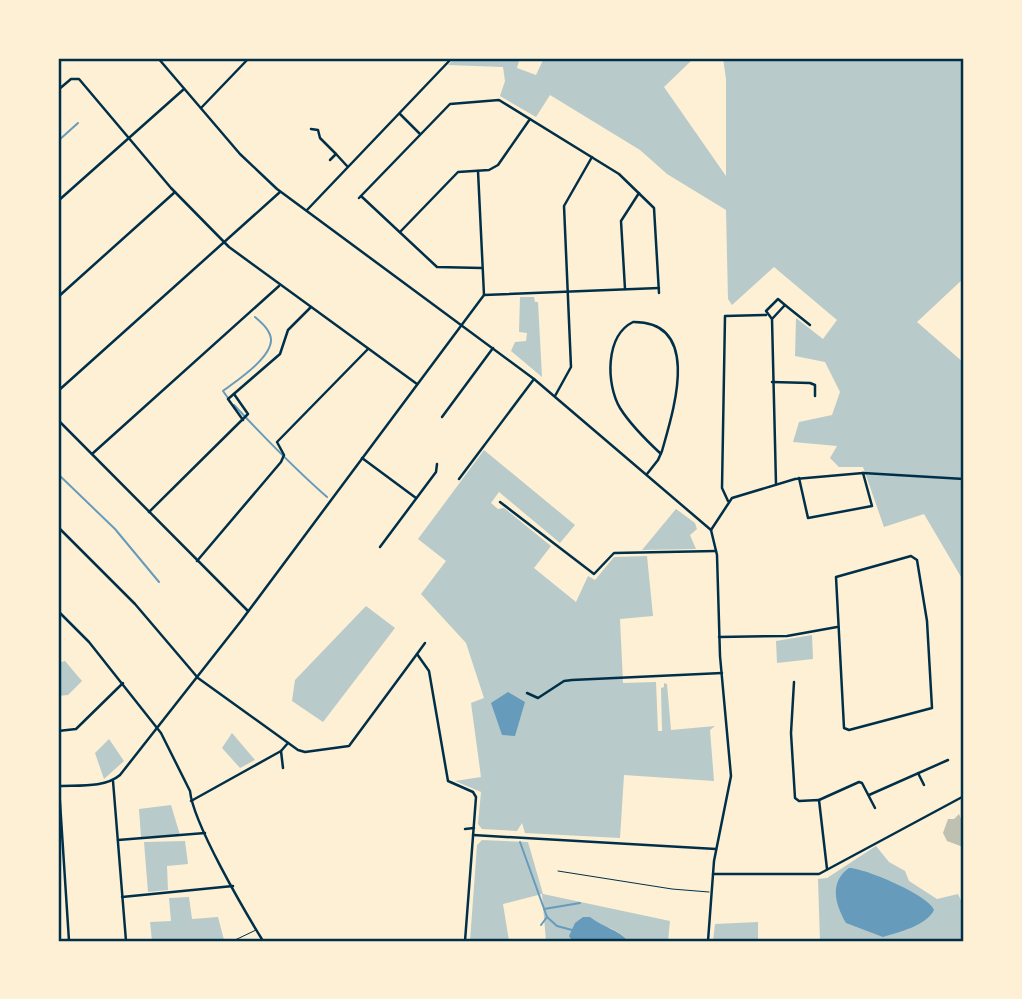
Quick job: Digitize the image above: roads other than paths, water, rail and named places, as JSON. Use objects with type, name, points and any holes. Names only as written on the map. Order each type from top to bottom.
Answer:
[{"type":"street","points":[[158,58],[246,160],[280,192],[534,379],[710,530],[716,551],[719,636],[731,785],[716,849],[708,941]]},
{"type":"street","points":[[201,108],[250,58]]},
{"type":"street","points":[[305,211],[452,58]]},
{"type":"street","points":[[58,90],[74,79],[81,82],[175,192],[225,243],[417,384]]},
{"type":"street","points":[[58,201],[184,89]]},
{"type":"street","points":[[482,268],[440,268],[360,197],[452,103],[496,100],[619,174],[639,193],[657,215],[659,293]]},
{"type":"street","points":[[400,113],[420,134]]},
{"type":"street","points":[[400,232],[458,172],[498,165],[530,119]]},
{"type":"street","points":[[311,129],[318,130],[320,138],[348,167]]},
{"type":"street","points":[[330,160],[336,154]]},
{"type":"street","points":[[555,396],[571,367],[564,206],[592,157]]},
{"type":"street","points":[[126,941],[113,781],[198,678],[484,295],[478,170]]},
{"type":"street","points":[[58,297],[175,192]]},
{"type":"street","points":[[58,391],[280,192]]},
{"type":"street","points":[[625,289],[621,224],[639,193]]},
{"type":"street","points":[[92,454],[280,285]]},
{"type":"street","points":[[484,295],[659,288]]},
{"type":"street","points":[[766,315],[775,300],[810,324]]},
{"type":"street","points":[[776,484],[772,319],[785,305]]},
{"type":"street","points":[[243,419],[229,404],[228,399],[280,354],[288,330],[311,307]]},
{"type":"street","points":[[728,501],[722,488],[724,316],[766,315],[772,319]]},
{"type":"street","points":[[647,474],[661,454],[677,403],[674,345],[662,330],[632,322],[619,333],[613,348],[614,391],[624,413],[661,454]]},
{"type":"street","points":[[442,417],[492,348]]},
{"type":"street","points":[[197,561],[285,457],[277,442],[368,349]]},
{"type":"street","points":[[459,479],[534,379]]},
{"type":"street","points":[[772,382],[810,383],[815,385],[815,396]]},
{"type":"street","points":[[149,512],[243,419],[248,410],[233,394]]},
{"type":"street","points":[[58,420],[248,612]]},
{"type":"street","points":[[655,446],[664,445]]},
{"type":"street","points":[[362,458],[416,498]]},
{"type":"street","points":[[380,547],[436,472],[437,464]]},
{"type":"street","points":[[710,530],[728,501],[799,478],[863,472],[964,479]]},
{"type":"street","points":[[799,478],[808,518],[872,506],[863,472]]},
{"type":"street","points":[[500,502],[594,575],[614,554],[716,551]]},
{"type":"street","points":[[58,527],[135,604],[198,678],[288,743],[305,752],[349,746],[425,643]]},
{"type":"street","points":[[911,556],[917,560],[927,621],[930,710],[854,730],[844,728],[838,626],[838,574],[911,556]]},
{"type":"street","points":[[58,611],[123,683],[156,728],[190,791],[191,802],[205,833],[262,941]]},
{"type":"street","points":[[719,636],[787,636],[838,626]]},
{"type":"street","points":[[417,654],[429,671],[447,780],[473,792],[476,797],[465,941]]},
{"type":"street","points":[[527,694],[538,698],[564,681],[572,680],[722,673]]},
{"type":"street","points":[[794,682],[791,733],[795,798],[799,801],[819,800],[859,782],[869,795],[874,808]]},
{"type":"street","points":[[58,731],[76,729],[123,683]]},
{"type":"street","points":[[191,802],[281,751],[288,743]]},
{"type":"street","points":[[281,751],[283,768]]},
{"type":"street","points":[[869,795],[947,760]]},
{"type":"street","points":[[918,773],[924,785]]},
{"type":"street","points":[[69,941],[58,786],[113,781]]},
{"type":"street","points":[[713,874],[814,874],[828,870],[963,797],[964,802]]},
{"type":"street","points":[[819,800],[824,864],[828,870]]},
{"type":"street","points":[[465,829],[474,828]]},
{"type":"street","points":[[117,841],[205,833]]},
{"type":"street","points":[[473,835],[716,849]]},
{"type":"street","points":[[58,850],[63,850]]},
{"type":"street","points":[[122,897],[233,886]]},
{"type":"lane","points":[[558,871],[676,890],[711,892]]},
{"type":"lane","points":[[233,941],[256,930]]},
{"type":"water","points":[[508,692],[525,702],[515,736],[502,735],[491,703]]},
{"type":"water","points":[[849,868],[896,884],[930,904],[934,910],[919,924],[883,937],[846,923],[837,901],[836,887]]},
{"type":"water","points":[[583,917],[590,917],[628,941],[572,941],[569,936],[575,923]]},
{"type":"waterway","points":[[58,141],[78,123]]},
{"type":"waterway","points":[[228,398],[223,391],[260,361],[270,346],[269,333],[255,317]]},
{"type":"waterway","points":[[234,405],[327,497]]},
{"type":"waterway","points":[[58,474],[115,529],[159,582]]},
{"type":"waterway","points":[[520,842],[547,917],[541,925]]},
{"type":"waterway","points":[[544,909],[580,903]]},
{"type":"waterway","points":[[547,917],[557,926],[572,930]]}]
